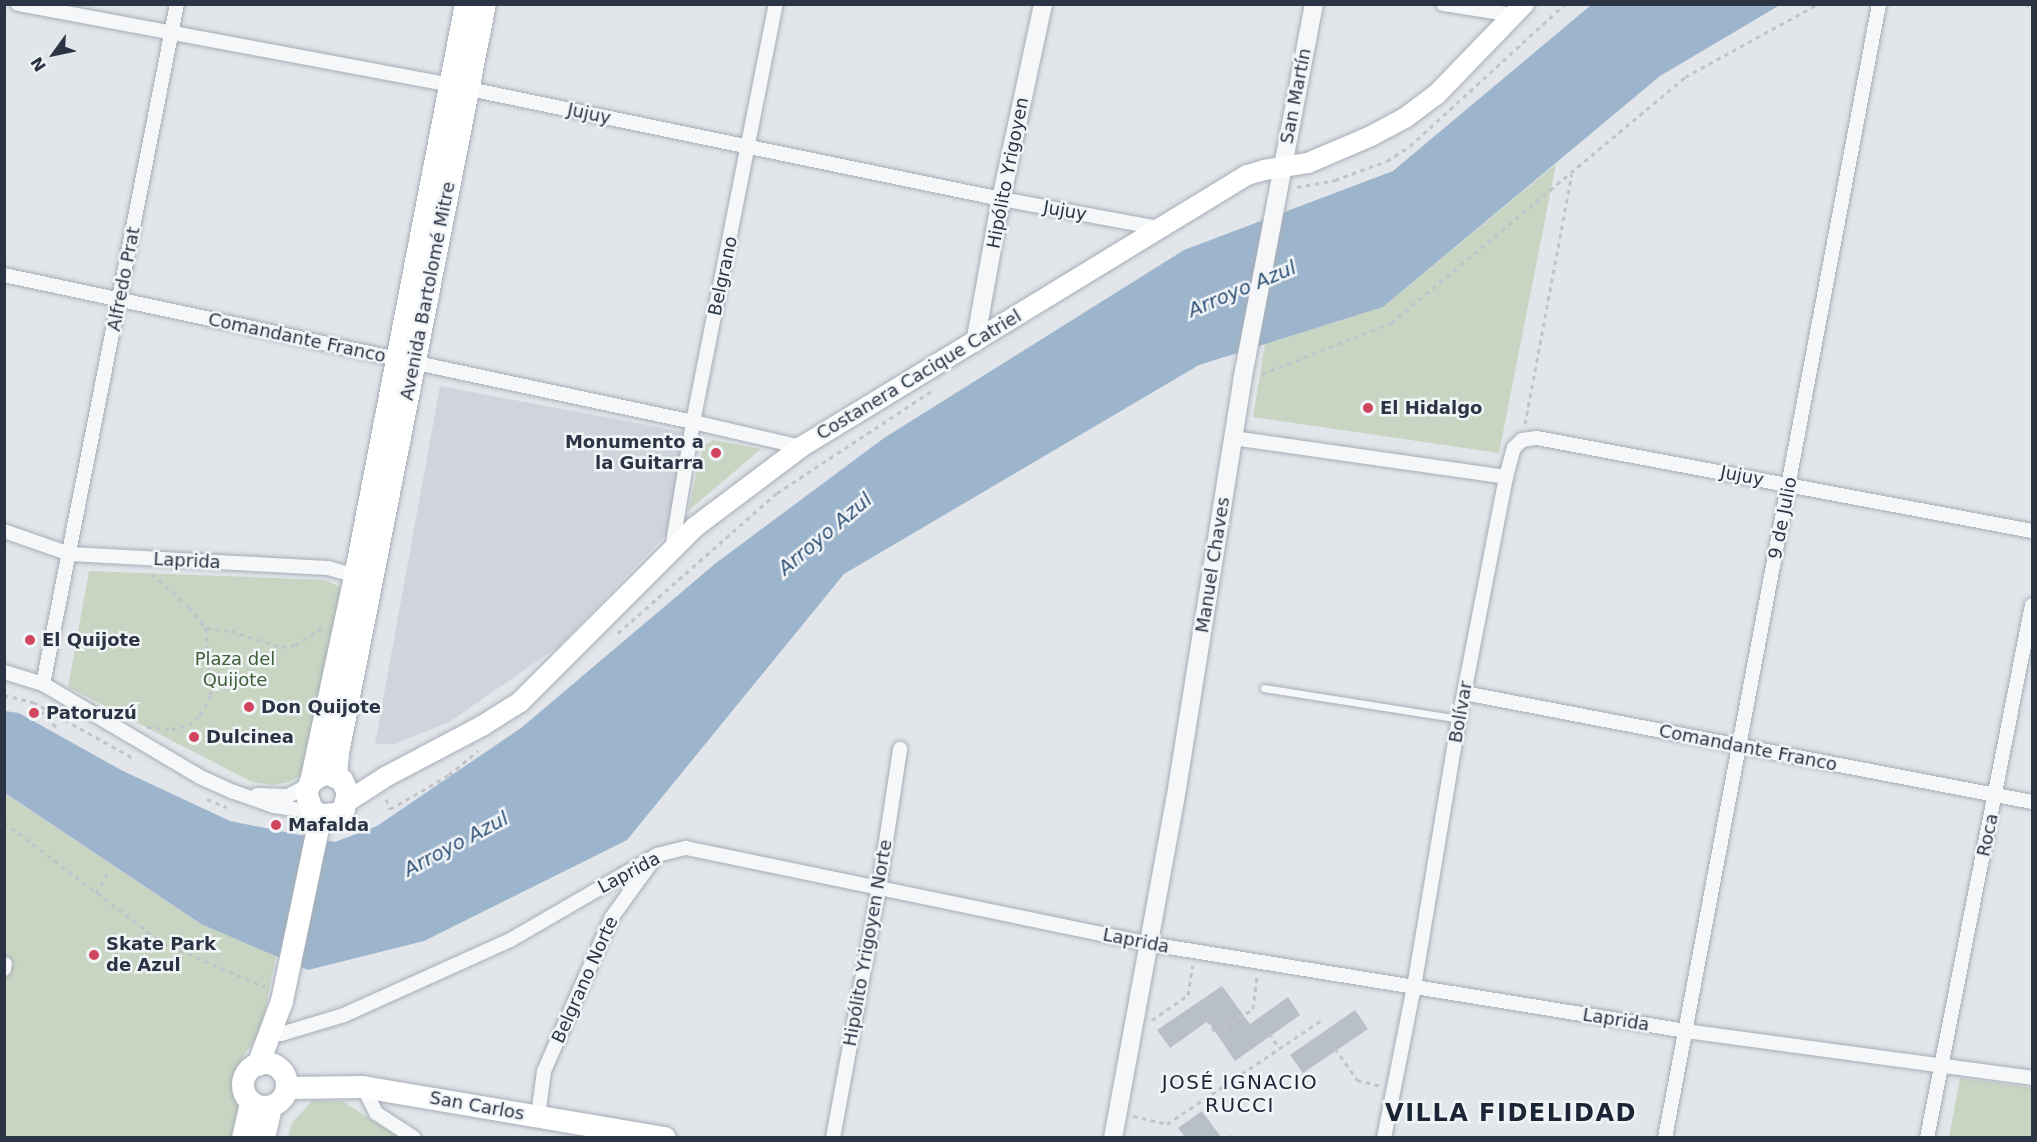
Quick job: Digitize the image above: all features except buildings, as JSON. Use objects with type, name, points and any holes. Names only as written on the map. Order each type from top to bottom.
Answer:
[{"type":"main road","name":"Avenida Bartolomé Mitre","points":[[459,87],[466,4]]},
{"type":"main road","name":"Avenida Bartolomé Mitre","points":[[364,578],[459,87],[484,4]]},
{"type":"main road","name":"Costanera Cacique Catriel","points":[[348,801],[379,780],[482,726],[520,702],[695,527],[801,447],[975,343],[1247,175],[1264,170],[1280,177],[1405,118],[1436,95],[1519,10]]},
{"type":"main road","points":[[261,1104],[282,1100],[284,1078],[281,1034],[282,1001],[317,820],[307,801],[348,607],[364,578]]},
{"type":"main road","points":[[336,776],[364,578]]},
{"type":"main road","points":[[310,784],[321,775],[336,776],[346,786],[348,801],[337,814],[317,820]]},
{"type":"main road","points":[[258,1065],[282,1001]]},
{"type":"main road","points":[[264,1137],[261,1104],[244,1090],[243,1083],[249,1070],[268,1063],[284,1078]]},
{"type":"main road","name":"San Carlos","points":[[284,1078],[363,1087],[661,1137]]},
{"type":"main road","points":[[243,1137],[261,1104]]},
{"type":"street","name":"Jujuy","points":[[18,4],[459,87],[1001,199],[1159,228]]},
{"type":"street","name":"Alfredo Prat","points":[[70,554],[177,4]]},
{"type":"street","name":"Belgrano","points":[[672,549],[693,422],[750,148],[776,4]]},
{"type":"street","name":"Hipólito Yrigoyen","points":[[975,343],[1001,199],[1043,4]]},
{"type":"street","name":"San Martín","points":[[1280,177],[1314,4]]},
{"type":"street","points":[[1443,4],[1519,10]]},
{"type":"street","name":"9 de Julio","points":[[1665,1137],[1879,4]]},
{"type":"street","name":"Manuel Chaves","points":[[1113,1137],[1150,944],[1242,381],[1280,177]]},
{"type":"street","name":"Comandante Franco","points":[[4,275],[801,447]]},
{"type":"street","points":[[1233,438],[1506,477]]},
{"type":"street","name":"Jujuy","points":[[1521,440],[1537,438],[2032,531]]},
{"type":"street","name":"Bolívar","points":[[1384,1137],[1414,987],[1459,719],[1506,477],[1514,448],[1521,440]]},
{"type":"street","name":"Laprida","points":[[4,531],[70,554],[328,568],[364,578]]},
{"type":"street","points":[[43,684],[70,554]]},
{"type":"street","name":"Roca","points":[[1927,1137],[2032,604]]},
{"type":"street","points":[[4,672],[43,684],[200,777],[234,792],[317,820]]},
{"type":"street","name":"Comandante Franco","points":[[1464,693],[2032,802]]},
{"type":"street","name":"Hipólito Yrigoyen Norte","points":[[834,1137],[879,887],[900,749]]},
{"type":"street","points":[[234,792],[288,796],[310,784]]},
{"type":"street","name":"Laprida","points":[[281,1034],[344,1015],[512,939],[657,855],[686,848],[1195,952],[1686,1031],[2032,1078]]},
{"type":"street","name":"Belgrano Norte","points":[[538,1116],[544,1071],[612,916],[657,855]]},
{"type":"street","points":[[363,1087],[376,1113],[414,1137]]},
{"type":"lane","points":[[1264,688],[1459,719]]},
{"type":"path","points":[[1280,177],[1303,187],[1335,180],[1387,161],[1418,139],[1566,4]]},
{"type":"path","points":[[1242,381],[1391,323],[1572,174],[1685,77],[1818,4]]},
{"type":"path","points":[[2025,4],[2032,7]]},
{"type":"path","points":[[1521,440],[1572,174]]},
{"type":"path","points":[[617,633],[777,493],[938,387]]},
{"type":"path","points":[[129,734],[142,727],[172,729],[189,725],[200,715],[211,696],[206,628],[189,607],[138,558]]},
{"type":"path","points":[[206,628],[231,631],[282,647],[295,645],[333,622],[348,607]]},
{"type":"path","points":[[33,702],[58,729]]},
{"type":"path","points":[[379,780],[390,809],[449,775],[485,745]]},
{"type":"path","points":[[4,822],[163,943],[260,984],[282,1001]]},
{"type":"path","points":[[96,893],[110,870]]},
{"type":"path","points":[[1134,1026],[1142,1027],[1188,995],[1195,952]]},
{"type":"path","points":[[1207,1020],[1216,1033],[1253,1009],[1258,962]]},
{"type":"path","points":[[1117,1112],[1167,1124],[1322,1020]]},
{"type":"path","points":[[1269,1033],[1279,1048]]},
{"type":"path","points":[[1335,1047],[1357,1080],[1394,1090]]},
{"type":"path","points":[[1228,1137],[1234,1134]]},
{"type":"shaded area","points":[[440,386],[689,433],[667,534],[559,646],[451,721],[395,744],[375,744]]},
{"type":"green space","points":[[1556,164],[1499,453],[1253,417],[1265,344],[1383,307]]},
{"type":"green space","points":[[713,440],[761,449],[688,511],[703,446]]},
{"type":"green space","name":"Plaza del Quijote","points":[[89,571],[325,580],[345,589],[304,774],[289,782],[273,785],[252,782],[68,687]]},
{"type":"green space","points":[[4,793],[201,924],[276,956],[261,1032],[244,1055],[236,1080],[246,1107],[239,1137],[5,1137]]},
{"type":"green space","points":[[1960,1078],[2032,1088],[2032,1137],[1949,1137]]},
{"type":"green space","points":[[313,1100],[342,1101],[399,1137],[288,1137],[292,1123]]},
{"type":"water","name":"Arroyo Azul","points":[[1591,5],[1780,5],[1660,76],[1383,307],[1199,365],[844,574],[627,840],[424,941],[308,970],[201,924],[5,793],[5,711],[19,713],[121,770],[230,821],[335,842],[377,826],[521,728],[716,563],[884,438],[1184,250],[1393,171]]},
{"type":"place","name":"El Hidalgo","points":[[1368,408]]},
{"type":"place","name":"Monumento a la Guitarra","points":[[716,453]]},
{"type":"place","name":"El Quijote","points":[[30,640]]},
{"type":"place","name":"Don Quijote","points":[[249,707]]},
{"type":"place","name":"Patoruzú","points":[[34,713]]},
{"type":"place","name":"Dulcinea","points":[[194,737]]},
{"type":"place","name":"Mafalda","points":[[276,825]]},
{"type":"place","name":"Skate Park de Azul","points":[[94,955]]},
{"type":"district","name":"JOSÉ IGNACIO RUCCI","points":[[1240,1094]]},
{"type":"district","name":"VILLA FIDELIDAD","points":[[1511,1114]]}]
